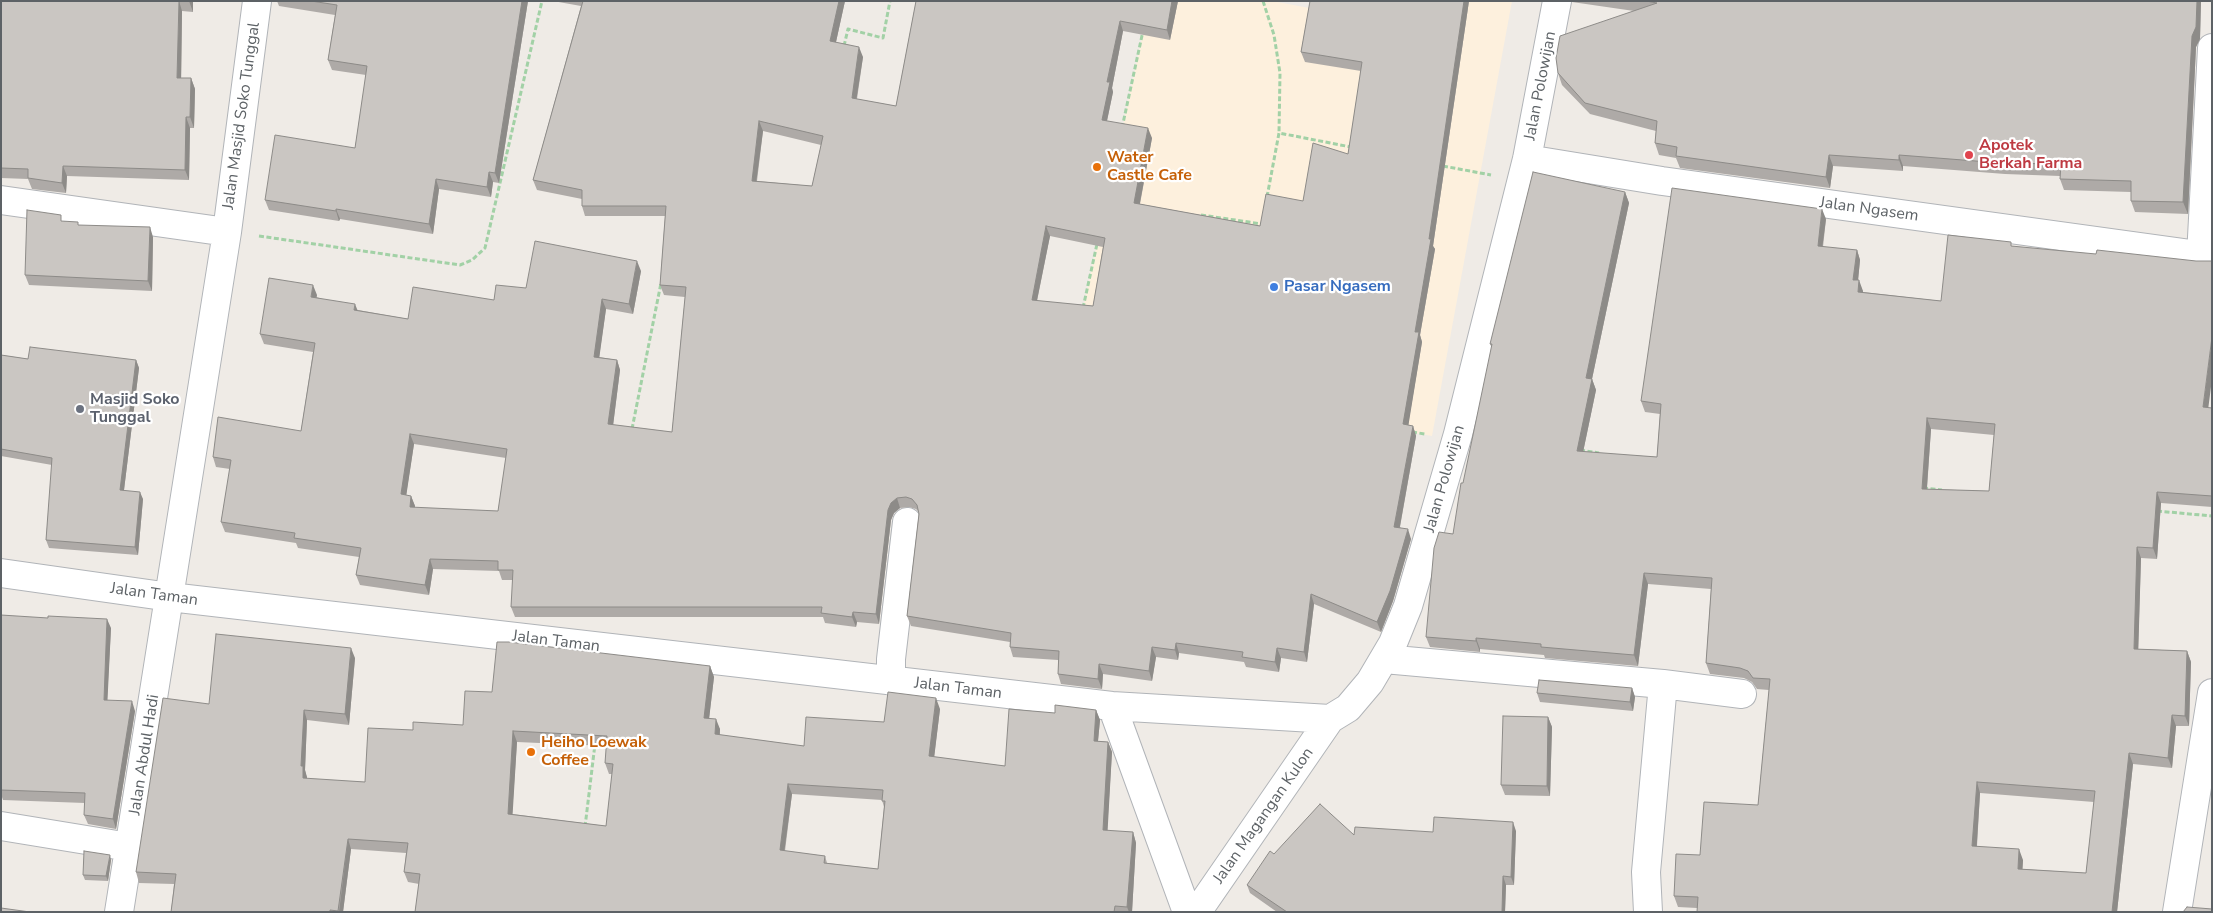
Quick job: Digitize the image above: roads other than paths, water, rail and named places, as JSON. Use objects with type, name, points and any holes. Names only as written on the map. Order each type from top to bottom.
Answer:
[{"type":"street","name":"Jalan Masjid Soko Tunggal","points":[[170,597],[227,232],[257,1]]},
{"type":"street","name":"Jalan Polowijan","points":[[1330,719],[1348,708],[1370,682],[1393,643],[1408,606],[1458,434],[1524,170],[1556,1]]},
{"type":"street","points":[[2206,257],[2212,48]]},
{"type":"street","name":"Jalan Ngasem","points":[[1524,170],[1662,181],[2206,257]]},
{"type":"street","points":[[1,200],[227,232]]},
{"type":"street","points":[[891,681],[891,659],[907,522]]},
{"type":"street","name":"Jalan Taman","points":[[1,573],[170,597],[1112,706]]},
{"type":"street","name":"Jalan Abdul Hadi","points":[[119,912],[170,597]]},
{"type":"street","points":[[1384,659],[1663,684],[1742,694]]},
{"type":"street","points":[[1648,912],[1646,872],[1663,684]]},
{"type":"street","points":[[2177,912],[2212,693]]},
{"type":"street","points":[[1187,912],[1112,706],[1330,719]]},
{"type":"street","name":"Jalan Magangan Kulon","points":[[1197,912],[1330,719]]},
{"type":"street","points":[[1,826],[129,847]]},
{"type":"place","name":"Apotek Berkah Farma","points":[[1969,155]]},
{"type":"place","name":"Water Castle Cafe","points":[[1097,167]]},
{"type":"place","name":"Pasar Ngasem","points":[[1274,287]]},
{"type":"place","name":"Masjid Soko Tunggal","points":[[80,409]]},
{"type":"place","name":"Heiho Loewak Coffee","points":[[531,752]]}]
